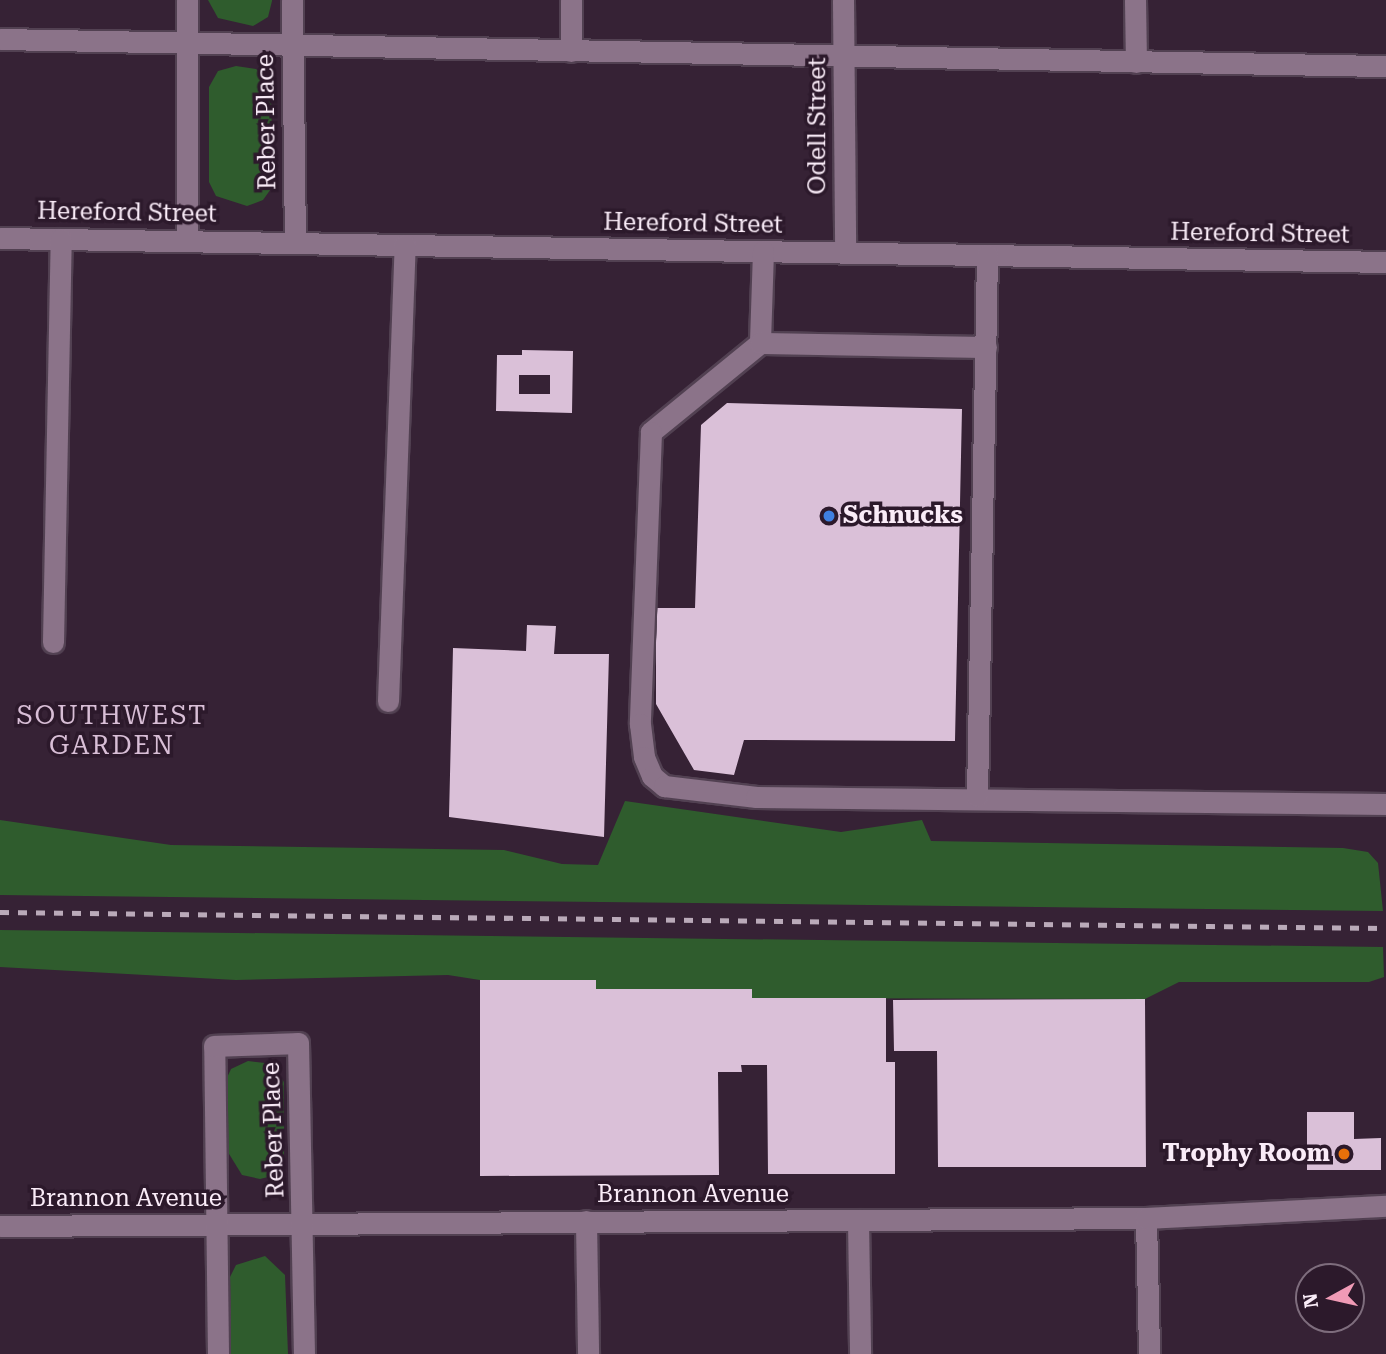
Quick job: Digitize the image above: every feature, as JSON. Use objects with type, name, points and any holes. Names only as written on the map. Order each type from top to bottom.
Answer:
[{"type":"street","points":[[187,0],[187,241]]},
{"type":"street","name":"Reber Place","points":[[292,0],[295,243]]},
{"type":"street","points":[[571,0],[572,51]]},
{"type":"street","name":"Odell Street","points":[[844,0],[845,253]]},
{"type":"street","points":[[1135,0],[1136,62]]},
{"type":"street","points":[[0,39],[1386,66]]},
{"type":"street","name":"Hereford Street","points":[[0,238],[1386,262]]},
{"type":"street","points":[[53,642],[61,239]]},
{"type":"street","points":[[388,701],[405,245]]},
{"type":"street","points":[[760,343],[764,251]]},
{"type":"street","points":[[977,796],[986,255]]},
{"type":"street","points":[[986,347],[760,343],[651,432],[640,724],[644,757],[652,776],[664,786],[756,797],[977,796],[1386,804]]},
{"type":"street","name":"Reber Place","points":[[218,1354],[215,1046],[298,1043],[304,1354]]},
{"type":"street","name":"Brannon Avenue","points":[[0,1226],[1146,1218],[1386,1206]]},
{"type":"street","points":[[1146,1218],[1149,1354]]},
{"type":"street","points":[[858,1220],[860,1354]]},
{"type":"street","points":[[586,1221],[588,1354]]},
{"type":"green space","points":[[208,0],[272,1],[268,17],[253,26],[218,18]]},
{"type":"green space","points":[[236,66],[256,69],[267,78],[271,89],[273,186],[263,200],[247,206],[216,196],[209,182],[209,87],[218,71]]},
{"type":"green space","points":[[625,801],[841,832],[922,820],[931,841],[1343,848],[1368,852],[1378,863],[1383,911],[0,895],[0,820],[171,845],[504,850],[562,864],[598,865]]},
{"type":"green space","points":[[0,930],[1383,947],[1384,977],[1369,982],[1179,982],[1145,999],[752,998],[751,989],[596,989],[595,980],[480,980],[448,975],[236,980],[0,967]]},
{"type":"green space","points":[[248,1061],[265,1063],[277,1071],[284,1082],[284,1160],[276,1175],[260,1179],[242,1175],[226,1149],[224,1084],[231,1069]]},
{"type":"green space","points":[[265,1256],[285,1275],[288,1354],[231,1354],[230,1277],[236,1265]]},
{"type":"building","points":[[522,350],[573,351],[572,413],[496,411],[497,355],[522,355]],"holes":[[[519,375],[550,375],[550,394],[519,394]]]},
{"type":"building","name":"Schnucks","points":[[727,403],[962,409],[955,741],[744,740],[734,775],[694,770],[656,704],[656,608],[695,608],[701,425]]},
{"type":"building","points":[[527,625],[556,626],[554,654],[609,654],[604,837],[449,817],[453,648],[526,651]]},
{"type":"building","points":[[480,980],[596,980],[596,989],[752,989],[752,998],[886,998],[886,1062],[895,1062],[895,1174],[768,1174],[767,1065],[741,1065],[742,1072],[718,1072],[719,1175],[480,1176]]},
{"type":"building","points":[[1145,999],[1146,1167],[938,1167],[937,1051],[894,1051],[893,1000]]},
{"type":"building","name":"Trophy Room","points":[[1307,1112],[1354,1112],[1354,1139],[1381,1138],[1381,1170],[1307,1170]]},
{"type":"railway","points":[[0,912],[1386,928]]},
{"type":"place","name":"Schnucks","points":[[829,516]]},
{"type":"place","name":"Trophy Room","points":[[1344,1154]]},
{"type":"district","name":"SOUTHWEST GARDEN","points":[[112,731]]}]
